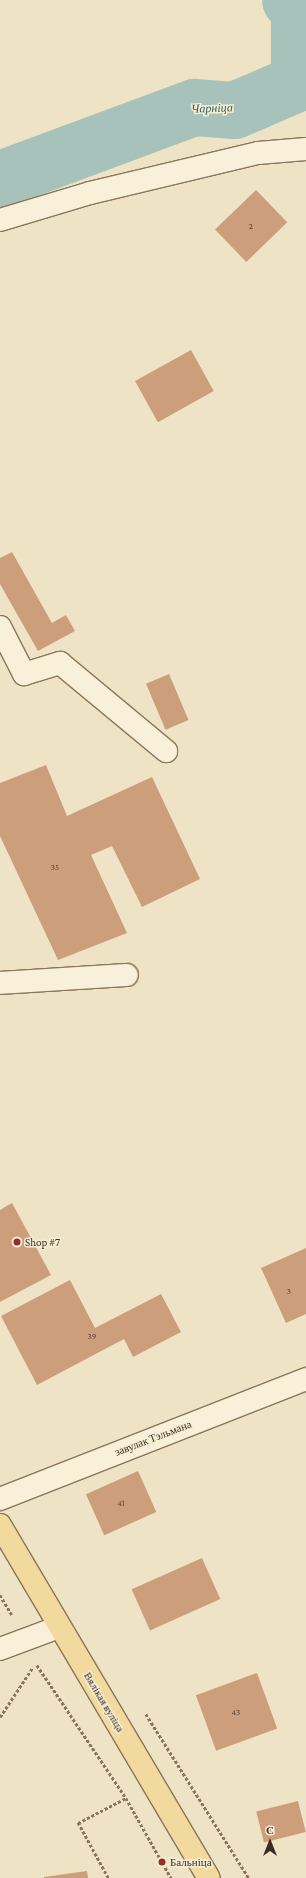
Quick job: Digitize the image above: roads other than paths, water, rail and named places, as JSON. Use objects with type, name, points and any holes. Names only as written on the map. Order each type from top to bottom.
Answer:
[{"type":"main road","name":"Вялікая вуліца","points":[[0,1526],[209,1878]]},
{"type":"street","points":[[0,220],[90,193],[258,153],[306,149]]},
{"type":"street","points":[[0,627],[24,674],[60,663],[166,751]]},
{"type":"street","points":[[0,983],[127,975]]},
{"type":"street","name":"завулак Тэльмана","points":[[0,1499],[306,1379]]},
{"type":"street","points":[[0,1649],[26,1638],[59,1627]]},
{"type":"waterway","name":"Чарніца","points":[[0,179],[194,107],[234,110],[299,82],[299,11],[290,0]]},
{"type":"place","name":"Shop #7","points":[[17,1242]]},
{"type":"place","name":"Бальніца","points":[[162,1862]]}]
